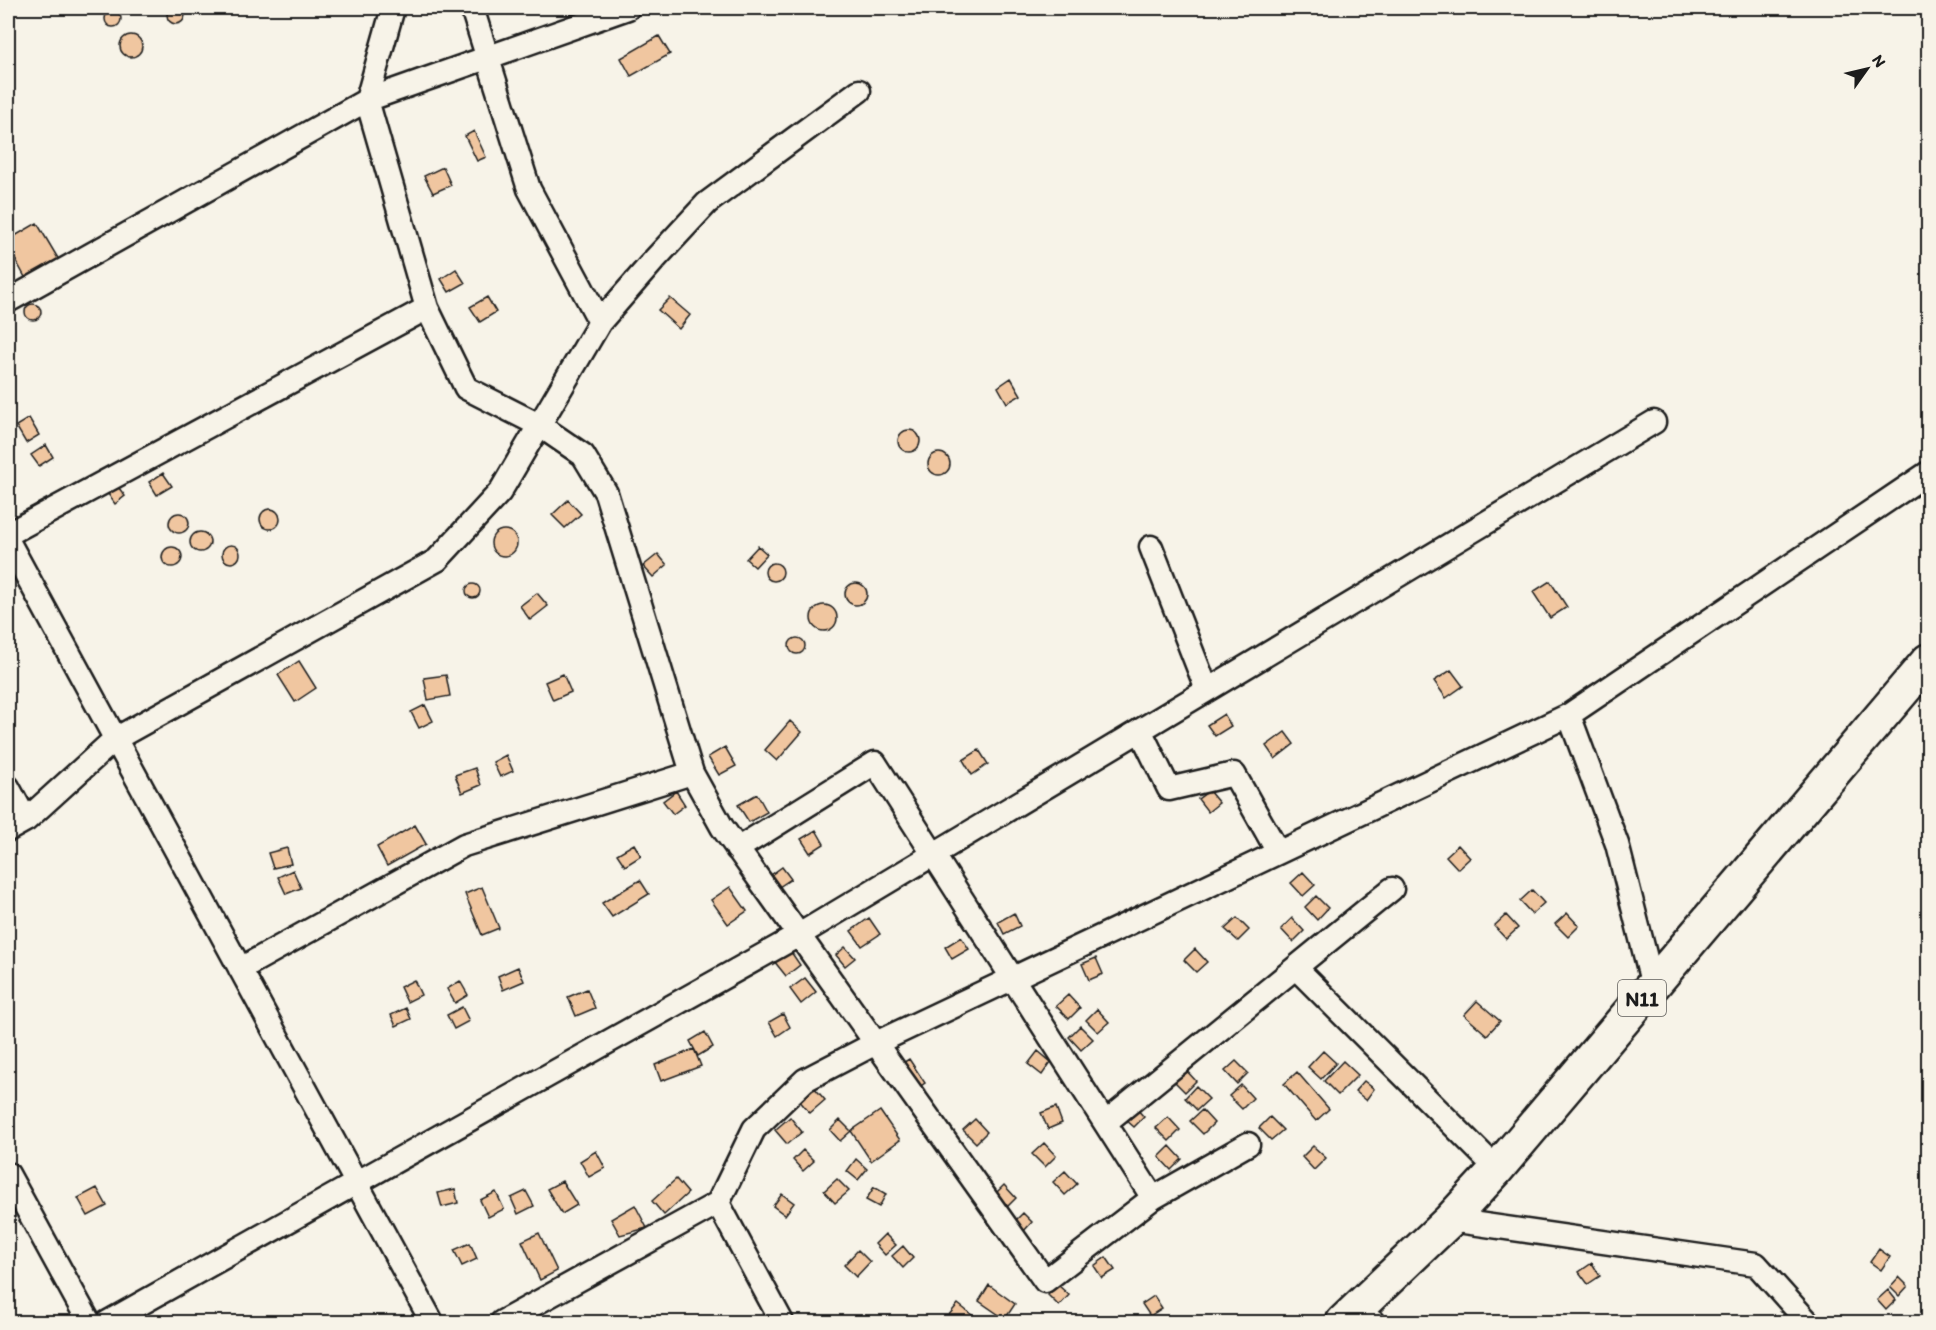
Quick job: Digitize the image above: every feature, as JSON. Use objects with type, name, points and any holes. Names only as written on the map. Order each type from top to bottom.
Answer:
[{"type":"main road","name":"N11","points":[[1357,1319],[1497,1169],[1929,661]]},
{"type":"street","points":[[393,8],[367,100],[427,308],[466,388],[539,425],[583,455],[606,492],[692,773],[722,827],[1045,1281],[1153,1198],[1248,1144]]},
{"type":"street","points":[[472,8],[529,189],[600,322]]},
{"type":"street","points":[[8,301],[367,100],[628,8]]},
{"type":"street","points":[[8,787],[17,825],[115,739],[437,560],[500,492],[600,322],[706,203],[859,91]]},
{"type":"street","points":[[8,534],[427,308]]},
{"type":"street","points":[[108,1323],[799,935],[1654,422]]},
{"type":"street","points":[[502,1323],[718,1203],[754,1129],[805,1080],[876,1043],[1569,715],[1929,473]]},
{"type":"street","points":[[8,541],[432,1323]]},
{"type":"street","points":[[1150,547],[1207,690]]},
{"type":"street","points":[[1569,715],[1617,844],[1653,986]]},
{"type":"street","points":[[1140,730],[1169,789],[1234,774],[1278,852]]},
{"type":"street","points":[[737,849],[875,763],[1153,1198]]},
{"type":"street","points":[[240,969],[464,846],[692,773]]},
{"type":"street","points":[[1105,1123],[1392,890]]},
{"type":"street","points":[[1296,968],[1497,1169]]},
{"type":"street","points":[[8,1174],[89,1323]]},
{"type":"street","points":[[718,1203],[782,1323]]},
{"type":"street","points":[[1450,1220],[1756,1264],[1808,1323]]},
{"type":"building","points":[[176,6],[182,9],[185,15],[182,21],[176,24],[170,21],[167,15],[170,9]]},
{"type":"building","points":[[113,11],[119,13],[121,19],[119,25],[113,27],[107,25],[105,19],[107,13]]},
{"type":"building","points":[[131,35],[141,42],[142,46],[135,56],[131,57],[121,50],[120,46],[127,36]]},
{"type":"building","points":[[659,36],[670,54],[631,76],[621,58]]},
{"type":"building","points":[[474,131],[486,157],[477,161],[465,136]]},
{"type":"building","points":[[443,167],[451,185],[433,193],[424,176]]},
{"type":"building","points":[[37,223],[59,260],[26,279],[8,246],[8,240]]},
{"type":"building","points":[[456,269],[465,283],[449,292],[441,279]]},
{"type":"building","points":[[487,297],[496,312],[480,322],[470,307]]},
{"type":"building","points":[[670,298],[690,315],[679,329],[658,310]]},
{"type":"building","points":[[30,304],[36,304],[41,312],[39,318],[30,320],[25,315],[25,309]]},
{"type":"building","points":[[1011,378],[1021,395],[1007,403],[998,387]]},
{"type":"building","points":[[29,418],[39,435],[26,443],[16,426]]},
{"type":"building","points":[[909,430],[917,433],[920,441],[917,449],[909,452],[901,449],[898,441],[901,433]]},
{"type":"building","points":[[46,445],[53,457],[39,466],[31,455]]},
{"type":"building","points":[[939,453],[947,456],[950,464],[947,472],[939,475],[931,472],[928,464],[931,456]]},
{"type":"building","points":[[163,473],[172,486],[157,495],[149,482]]},
{"type":"building","points":[[116,484],[125,496],[115,504],[106,491]]},
{"type":"building","points":[[568,500],[581,514],[565,528],[552,515]]},
{"type":"building","points":[[270,509],[277,512],[280,519],[277,526],[270,529],[263,526],[260,519],[263,512]]},
{"type":"building","points":[[179,513],[186,516],[189,523],[186,530],[179,533],[172,530],[169,523],[172,516]]},
{"type":"building","points":[[504,530],[513,534],[517,543],[513,552],[504,556],[495,552],[491,543],[495,534]]},
{"type":"building","points":[[200,532],[207,535],[210,542],[207,549],[200,552],[193,549],[190,542],[193,535]]},
{"type":"building","points":[[231,545],[239,550],[240,554],[235,562],[231,563],[223,558],[222,554],[227,546]]},
{"type":"building","points":[[758,546],[767,554],[755,567],[746,559]]},
{"type":"building","points":[[172,547],[179,550],[182,557],[179,564],[172,567],[165,564],[162,557],[165,550]]},
{"type":"building","points":[[658,554],[667,565],[653,577],[643,566]]},
{"type":"building","points":[[774,563],[780,566],[783,572],[780,578],[774,581],[768,578],[765,572],[768,566]]},
{"type":"building","points":[[1550,581],[1567,607],[1550,618],[1533,592]]},
{"type":"building","points":[[856,583],[864,586],[867,594],[864,602],[856,605],[848,602],[845,594],[848,586]]},
{"type":"building","points":[[470,584],[476,584],[480,591],[476,598],[470,598],[466,594],[466,588]]},
{"type":"building","points":[[537,593],[548,606],[530,620],[520,606]]},
{"type":"building","points":[[824,605],[833,609],[837,618],[833,627],[824,631],[815,627],[811,618],[815,609]]},
{"type":"building","points":[[797,638],[805,646],[797,654],[789,646]]},
{"type":"building","points":[[299,661],[316,688],[295,702],[278,675]]},
{"type":"building","points":[[1451,670],[1463,686],[1446,698],[1434,681]]},
{"type":"building","points":[[563,674],[571,692],[553,700],[545,682]]},
{"type":"building","points":[[446,675],[450,696],[428,700],[424,678]]},
{"type":"building","points":[[425,705],[433,721],[419,728],[411,712]]},
{"type":"building","points":[[1224,714],[1231,726],[1215,736],[1207,725]]},
{"type":"building","points":[[790,721],[802,732],[777,761],[765,750]]},
{"type":"building","points":[[1285,732],[1294,744],[1275,759],[1266,746]]},
{"type":"building","points":[[725,747],[736,766],[719,775],[708,757]]},
{"type":"building","points":[[979,750],[988,764],[972,775],[963,760]]},
{"type":"building","points":[[506,755],[513,771],[500,777],[493,762]]},
{"type":"building","points":[[475,768],[481,785],[462,793],[455,775]]},
{"type":"building","points":[[676,791],[685,805],[673,814],[663,801]]},
{"type":"building","points":[[1209,791],[1219,803],[1208,812],[1198,799]]},
{"type":"building","points":[[757,794],[767,812],[749,822],[738,805]]},
{"type":"building","points":[[415,825],[426,844],[387,866],[377,847]]},
{"type":"building","points":[[816,830],[824,844],[810,853],[801,839]]},
{"type":"building","points":[[634,844],[641,856],[625,866],[617,854]]},
{"type":"building","points":[[1458,845],[1470,858],[1458,869],[1446,856]]},
{"type":"building","points":[[287,848],[291,864],[273,868],[268,853]]},
{"type":"building","points":[[782,867],[791,879],[779,887],[771,875]]},
{"type":"building","points":[[293,870],[301,888],[286,894],[278,877]]},
{"type":"building","points":[[1303,872],[1315,885],[1303,896],[1291,883]]},
{"type":"building","points":[[640,880],[649,894],[612,917],[602,903]]},
{"type":"building","points":[[482,887],[499,928],[482,935],[465,894]]},
{"type":"building","points":[[730,887],[747,911],[728,924],[711,900]]},
{"type":"building","points":[[1532,890],[1544,903],[1532,914],[1520,901]]},
{"type":"building","points":[[1316,896],[1328,908],[1317,920],[1305,907]]},
{"type":"building","points":[[1014,913],[1020,926],[1004,934],[998,922]]},
{"type":"building","points":[[1567,913],[1579,926],[1568,937],[1555,924]]},
{"type":"building","points":[[1506,915],[1518,928],[1506,939],[1494,926]]},
{"type":"building","points":[[869,918],[880,934],[862,946],[851,931]]},
{"type":"building","points":[[1237,918],[1249,930],[1238,941],[1225,929]]},
{"type":"building","points":[[1292,918],[1304,931],[1293,942],[1281,929]]},
{"type":"building","points":[[961,937],[969,949],[952,959],[945,947]]},
{"type":"building","points":[[845,947],[855,958],[845,966],[836,955]]},
{"type":"building","points":[[789,949],[800,965],[786,976],[774,961]]},
{"type":"building","points":[[1195,949],[1207,962],[1196,972],[1184,960]]},
{"type":"building","points":[[1096,958],[1103,974],[1089,980],[1082,964]]},
{"type":"building","points":[[518,967],[524,981],[503,990],[498,976]]},
{"type":"building","points":[[805,978],[816,992],[801,1004],[790,989]]},
{"type":"building","points":[[414,980],[421,995],[407,1002],[400,987]]},
{"type":"building","points":[[460,981],[468,995],[455,1003],[447,989]]},
{"type":"building","points":[[587,989],[595,1008],[576,1016],[568,997]]},
{"type":"building","points":[[1068,995],[1080,1008],[1069,1019],[1056,1006]]},
{"type":"building","points":[[1477,1001],[1500,1021],[1487,1035],[1464,1015]]},
{"type":"building","points":[[462,1007],[469,1021],[454,1029],[447,1015]]},
{"type":"building","points":[[406,1008],[411,1019],[396,1026],[391,1015]]},
{"type":"building","points":[[1097,1009],[1109,1022],[1098,1032],[1086,1020]]},
{"type":"building","points":[[783,1014],[790,1027],[777,1036],[769,1022]]},
{"type":"building","points":[[1080,1026],[1093,1039],[1081,1050],[1069,1037]]},
{"type":"building","points":[[705,1032],[713,1047],[698,1056],[690,1041]]},
{"type":"building","points":[[694,1049],[701,1066],[661,1081],[655,1065]]},
{"type":"building","points":[[1038,1051],[1051,1062],[1042,1075],[1028,1064]]},
{"type":"building","points":[[1323,1051],[1336,1063],[1321,1079],[1308,1067]]},
{"type":"building","points":[[909,1059],[925,1083],[909,1094],[893,1069]]},
{"type":"building","points":[[1236,1061],[1248,1073],[1237,1084],[1225,1071]]},
{"type":"building","points":[[1343,1061],[1358,1075],[1338,1095],[1324,1081]]},
{"type":"building","points":[[1184,1068],[1196,1081],[1185,1092],[1173,1080]]},
{"type":"building","points":[[1297,1072],[1329,1109],[1316,1121],[1284,1084]]},
{"type":"building","points":[[1364,1081],[1374,1089],[1366,1100],[1355,1091]]},
{"type":"building","points":[[1241,1085],[1253,1098],[1242,1109],[1229,1096]]},
{"type":"building","points":[[813,1086],[825,1100],[810,1113],[797,1098]]},
{"type":"building","points":[[1196,1086],[1209,1099],[1197,1110],[1185,1098]]},
{"type":"building","points":[[1056,1107],[1062,1123],[1048,1129],[1041,1113]]},
{"type":"building","points":[[1136,1108],[1144,1117],[1134,1127],[1125,1119]]},
{"type":"building","points":[[1202,1110],[1214,1123],[1203,1134],[1190,1121]]},
{"type":"building","points":[[880,1111],[900,1140],[871,1161],[851,1131]]},
{"type":"building","points":[[790,1117],[802,1132],[787,1144],[775,1130]]},
{"type":"building","points":[[1168,1117],[1180,1130],[1169,1141],[1156,1128]]},
{"type":"building","points":[[1270,1117],[1283,1130],[1271,1140],[1259,1128]]},
{"type":"building","points":[[975,1119],[987,1132],[976,1143],[963,1130]]},
{"type":"building","points":[[840,1120],[851,1131],[840,1141],[830,1130]]},
{"type":"building","points":[[1044,1143],[1056,1156],[1045,1167],[1032,1154]]},
{"type":"building","points":[[1170,1146],[1182,1159],[1171,1170],[1159,1157]]},
{"type":"building","points":[[1313,1146],[1326,1158],[1314,1170],[1302,1157]]},
{"type":"building","points":[[803,1150],[814,1161],[803,1171],[793,1160]]},
{"type":"building","points":[[596,1151],[605,1168],[589,1177],[580,1161]]},
{"type":"building","points":[[856,1159],[867,1169],[858,1180],[847,1171]]},
{"type":"building","points":[[1065,1171],[1077,1184],[1065,1195],[1053,1182]]},
{"type":"building","points":[[676,1179],[688,1193],[664,1215],[652,1201]]},
{"type":"building","points":[[837,1179],[849,1191],[835,1203],[824,1191]]},
{"type":"building","points":[[562,1181],[577,1205],[562,1214],[547,1189]]},
{"type":"building","points":[[1004,1185],[1016,1198],[1005,1209],[993,1196]]},
{"type":"building","points":[[874,1187],[886,1194],[879,1207],[866,1200]]},
{"type":"building","points":[[97,1188],[107,1206],[88,1216],[78,1198]]},
{"type":"building","points":[[455,1189],[458,1203],[442,1207],[438,1193]]},
{"type":"building","points":[[526,1191],[534,1206],[518,1214],[511,1198]]},
{"type":"building","points":[[496,1192],[504,1209],[488,1217],[480,1200]]},
{"type":"building","points":[[782,1194],[794,1203],[785,1215],[773,1206]]},
{"type":"building","points":[[635,1205],[647,1228],[620,1235],[611,1219]]},
{"type":"building","points":[[1023,1213],[1032,1222],[1023,1232],[1013,1223]]},
{"type":"building","points":[[539,1233],[557,1271],[540,1280],[522,1241]]},
{"type":"building","points":[[885,1234],[896,1245],[885,1255],[875,1244]]},
{"type":"building","points":[[470,1243],[477,1259],[462,1266],[454,1250]]},
{"type":"building","points":[[903,1246],[913,1258],[903,1268],[892,1256]]},
{"type":"building","points":[[1879,1249],[1890,1257],[1881,1270],[1870,1262]]},
{"type":"building","points":[[858,1250],[870,1262],[856,1277],[844,1265]]},
{"type":"building","points":[[1106,1257],[1115,1270],[1102,1278],[1094,1266]]},
{"type":"building","points":[[1592,1263],[1600,1276],[1588,1284],[1579,1272]]},
{"type":"building","points":[[1899,1277],[1908,1286],[1899,1296],[1890,1287]]},
{"type":"building","points":[[989,1285],[1015,1304],[1005,1319],[979,1301]]},
{"type":"building","points":[[1058,1285],[1069,1295],[1059,1306],[1048,1295]]},
{"type":"building","points":[[1888,1290],[1896,1300],[1886,1310],[1877,1300]]},
{"type":"building","points":[[1154,1296],[1162,1308],[1150,1316],[1142,1304]]},
{"type":"building","points":[[958,1304],[981,1322],[943,1322]]}]
